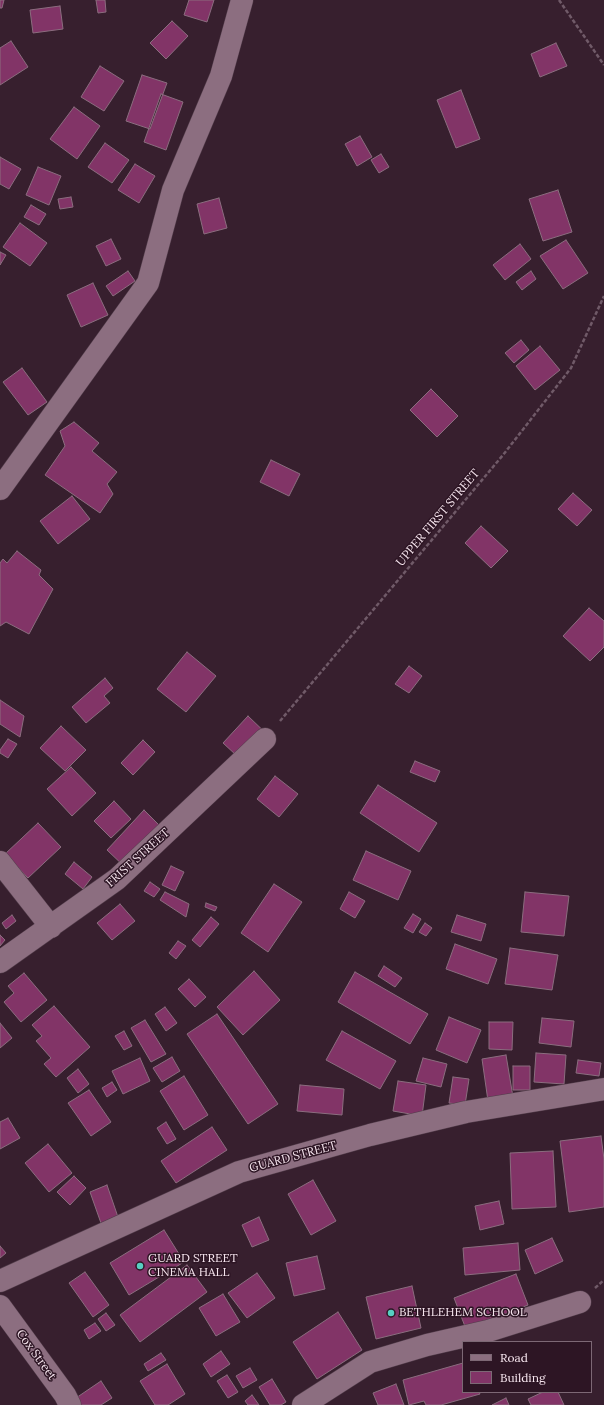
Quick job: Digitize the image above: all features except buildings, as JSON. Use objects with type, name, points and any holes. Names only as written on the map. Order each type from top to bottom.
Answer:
[{"type":"street","points":[[0,489],[148,283],[173,190],[221,76],[242,0]]},
{"type":"street","name":"FRIST STREET","points":[[0,962],[117,879],[265,739]]},
{"type":"street","points":[[0,862],[51,927]]},
{"type":"street","name":"GUARD STREET","points":[[0,1281],[239,1172],[370,1135],[466,1112],[604,1089]]},
{"type":"street","points":[[303,1405],[370,1362],[427,1345],[488,1331],[580,1302]]},
{"type":"street","name":"Cox Street","points":[[0,1306],[65,1395],[70,1405]]},
{"type":"path","points":[[559,0],[604,65]]},
{"type":"path","name":"UPPER FIRST STREET","points":[[265,739],[503,455],[571,368],[604,296]]},
{"type":"place","name":"GUARD STREET CINEMA HALL","points":[[140,1266]]},
{"type":"place","name":"BETHLEHEM SCHOOL","points":[[391,1313]]}]
